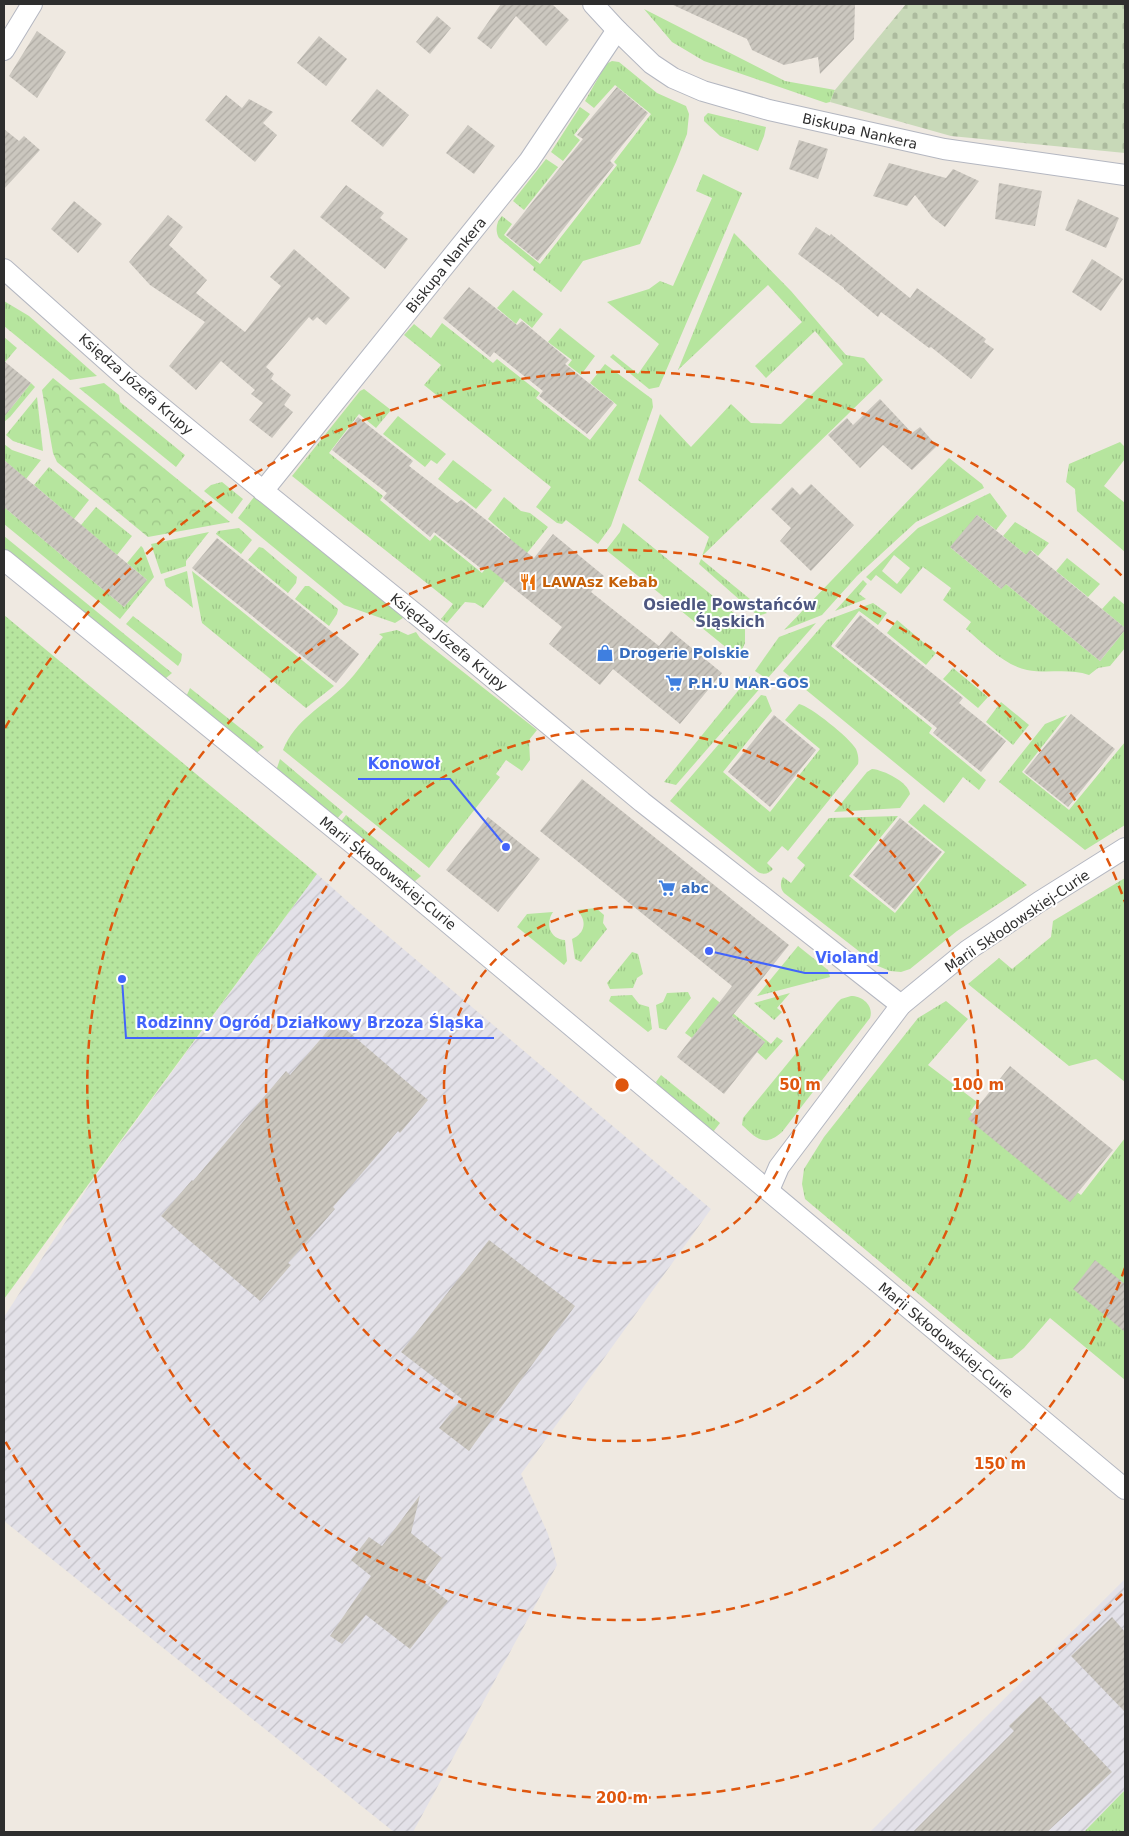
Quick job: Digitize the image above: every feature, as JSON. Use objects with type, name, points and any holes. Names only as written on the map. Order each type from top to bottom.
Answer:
[{"type":"street","points":[[4,50],[32,4]]},
{"type":"street","name":"Biskupa Nankera","points":[[592,4],[652,64],[673,78],[702,91],[769,110],[944,149],[1125,175]]},
{"type":"street","name":"Biskupa Nankera","points":[[263,492],[529,162],[617,30]]},
{"type":"street","name":"Księdza Józefa Krupy","points":[[4,269],[132,383],[263,492],[423,620],[642,802],[900,1005]]},
{"type":"street","name":"Marii Skłodowskiej-Curie","points":[[4,560],[382,868],[769,1190],[1004,1390],[1125,1489]]},
{"type":"street","name":"Marii Skłodowskiej-Curie","points":[[769,1190],[779,1167],[900,1005],[968,950],[1038,902],[1125,848]]},
{"type":"shaded area","points":[[317,874],[711,1209],[521,1474],[548,1534],[557,1565],[413,1832],[394,1832],[4,1521],[4,1317],[90,1184]]},
{"type":"shaded area","points":[[1125,1579],[1125,1790],[1084,1832],[870,1832]]},
{"type":"green space","points":[[906,4],[1125,4],[1125,153],[951,136],[830,102],[835,90]]},
{"type":"green space","points":[[644,9],[785,81],[835,90],[830,102],[826,103],[704,61],[672,42]]},
{"type":"green space","points":[[612,61],[619,62],[657,93],[686,106],[689,114],[687,134],[640,244],[583,261],[561,292],[533,270],[534,267],[499,238],[497,224],[502,216],[512,224],[504,235],[540,264],[617,165],[614,162],[651,114],[615,85],[594,108],[585,101],[606,64]]},
{"type":"green space","points":[[580,107],[590,114],[574,135],[580,140],[563,161],[551,152]]},
{"type":"green space","points":[[708,113],[766,127],[758,151],[720,136],[704,121],[704,117]]},
{"type":"green space","points":[[546,159],[558,167],[524,210],[513,201]]},
{"type":"green space","points":[[703,174],[742,193],[659,387],[649,389],[610,357],[613,354],[638,374],[659,344],[607,302],[649,289],[660,281],[673,286],[712,198],[696,191]]},
{"type":"green space","points":[[734,233],[791,291],[846,355],[864,358],[883,380],[702,556],[709,537],[638,480],[660,414],[691,447],[731,404],[751,423],[781,424],[843,364],[815,331],[766,378],[755,366],[802,322],[768,285],[678,370]]},
{"type":"green space","points":[[513,290],[543,314],[532,328],[520,318],[516,324],[497,308]]},
{"type":"green space","points":[[4,301],[29,316],[97,376],[70,380],[4,326]]},
{"type":"green space","points":[[442,323],[493,363],[497,359],[540,393],[536,398],[590,440],[617,405],[590,383],[605,364],[652,399],[653,407],[611,526],[598,544],[566,520],[562,524],[557,523],[536,507],[551,487],[424,385],[441,365],[404,335],[414,324],[431,338]]},
{"type":"green space","points":[[560,328],[595,356],[581,375],[568,365],[572,360],[548,342]]},
{"type":"green space","points":[[4,337],[17,348],[5,362],[4,361]]},
{"type":"green space","points":[[53,378],[230,522],[148,537],[57,462],[53,453],[42,390]]},
{"type":"green space","points":[[31,383],[35,387],[4,422],[4,409],[8,412]]},
{"type":"green space","points":[[104,383],[119,395],[120,402],[185,455],[176,467],[79,388]]},
{"type":"green space","points":[[364,389],[391,410],[376,428],[359,414],[329,453],[383,496],[380,500],[430,541],[435,535],[482,573],[510,538],[488,519],[504,497],[521,511],[530,513],[548,527],[483,608],[475,603],[465,602],[447,623],[441,619],[453,604],[292,476],[360,391]]},
{"type":"green space","points":[[37,397],[43,451],[13,441],[6,435]]},
{"type":"green space","points":[[398,416],[446,454],[437,464],[431,460],[425,467],[383,434]]},
{"type":"green space","points":[[1120,442],[1125,447],[1125,459],[1104,486],[1125,503],[1125,552],[1077,511],[1075,489],[1066,482],[1069,464]]},
{"type":"green space","points":[[4,444],[12,450],[41,460],[26,479],[4,462]]},
{"type":"green space","points":[[949,458],[982,484],[984,488],[916,522],[857,576],[822,615],[784,630]]},
{"type":"green space","points":[[453,460],[492,490],[476,509],[438,479]]},
{"type":"green space","points":[[49,467],[89,500],[74,519],[34,485]]},
{"type":"green space","points":[[222,482],[243,499],[232,514],[204,491],[211,485]]},
{"type":"green space","points":[[990,493],[1007,516],[996,530],[977,515],[951,548],[1001,589],[1006,584],[1100,661],[1125,630],[1125,648],[1110,666],[1098,668],[1089,675],[1074,672],[1027,670],[1010,664],[966,629],[971,622],[943,600],[951,588],[923,567],[901,594],[876,575],[871,581],[866,577],[918,528]],"holes":[[[894,555],[910,568],[897,584],[882,571]]]},
{"type":"green space","points":[[254,497],[394,607],[403,618],[395,623],[344,605],[238,518]]},
{"type":"green space","points":[[4,507],[124,607],[147,580],[127,563],[141,546],[154,577],[120,619],[4,524]]},
{"type":"green space","points":[[96,507],[132,536],[117,555],[81,525]]},
{"type":"green space","points":[[1015,522],[1049,543],[1038,556],[1031,550],[1026,555],[1003,536]]},
{"type":"green space","points":[[623,523],[745,622],[745,643],[740,654],[733,653],[606,550],[620,532]]},
{"type":"green space","points":[[239,528],[252,540],[241,554],[216,534],[218,531]]},
{"type":"green space","points":[[209,532],[186,561],[186,566],[161,574],[151,544]]},
{"type":"green space","points":[[4,536],[172,673],[166,678],[158,676],[4,550]]},
{"type":"green space","points":[[259,547],[263,548],[297,577],[296,583],[288,593],[248,560]]},
{"type":"green space","points":[[1067,558],[1100,584],[1088,597],[1056,571]]},
{"type":"green space","points":[[701,559],[767,613],[758,616],[699,564]]},
{"type":"green space","points":[[187,571],[193,608],[166,586],[164,579]]},
{"type":"green space","points":[[192,571],[334,686],[306,708],[202,623]]},
{"type":"green space","points":[[863,580],[867,584],[859,594],[866,599],[835,611]]},
{"type":"green space","points":[[305,586],[309,586],[338,609],[329,626],[295,599]]},
{"type":"green space","points":[[1114,596],[1125,605],[1125,628],[1102,609]]},
{"type":"green space","points":[[873,603],[887,613],[878,625],[859,611],[831,646],[932,728],[929,733],[986,780],[979,790],[963,777],[944,803],[783,671],[827,620]]},
{"type":"green space","points":[[4,615],[317,874],[4,1299]]},
{"type":"green space","points":[[133,616],[182,654],[178,666],[126,624]]},
{"type":"green space","points":[[897,620],[936,653],[926,665],[887,633]]},
{"type":"green space","points":[[816,623],[767,679],[755,671],[779,637]]},
{"type":"green space","points":[[397,630],[408,635],[416,632],[420,638],[537,730],[529,740],[530,760],[522,771],[506,760],[496,774],[500,777],[429,868],[283,750],[294,730],[336,694],[354,675],[383,637],[379,634]]},
{"type":"green space","points":[[953,668],[988,697],[978,708],[943,679]]},
{"type":"green space","points":[[750,676],[762,686],[676,785],[664,782]]},
{"type":"green space","points":[[190,688],[264,747],[254,755],[186,697]]},
{"type":"green space","points":[[761,695],[766,696],[772,711],[723,772],[770,812],[820,749],[785,720],[799,704],[820,716],[838,730],[856,749],[858,755],[858,764],[788,851],[782,846],[767,863],[773,869],[764,874],[758,872],[670,801]]},
{"type":"green space","points":[[1001,702],[1029,725],[1013,745],[986,722]]},
{"type":"green space","points":[[1067,715],[1022,772],[1069,810],[1125,742],[1125,825],[1085,850],[999,782],[1045,724]]},
{"type":"green space","points":[[280,759],[343,812],[335,821],[276,771]]},
{"type":"green space","points":[[872,769],[895,777],[905,785],[910,794],[900,808],[834,812],[867,772]]},
{"type":"green space","points":[[924,804],[1027,885],[957,931],[910,969],[901,972],[890,971],[878,966],[784,893],[781,881],[783,877],[791,883],[805,865],[797,858],[829,818],[898,816],[849,876],[895,913],[945,852],[908,822]]},
{"type":"green space","points":[[346,815],[421,876],[414,882],[339,824]]},
{"type":"green space","points":[[1125,878],[1125,1082],[1096,1059],[1069,1066],[968,984],[999,958],[1012,969],[1051,937],[1053,921]]},
{"type":"green space","points":[[596,908],[604,915],[603,923],[607,929],[581,962],[575,959],[572,939],[580,933],[584,926],[584,922],[577,910]]},
{"type":"green space","points":[[553,912],[549,926],[556,937],[565,940],[567,961],[564,965],[517,927],[527,914]]},
{"type":"green space","points":[[798,946],[828,970],[830,977],[757,996]]},
{"type":"green space","points":[[632,952],[638,954],[643,974],[637,978],[633,988],[610,989],[607,983]]},
{"type":"green space","points":[[688,992],[691,998],[666,1030],[659,1028],[656,1005],[663,1002],[667,993]]},
{"type":"green space","points":[[790,993],[777,1008],[782,1012],[774,1020],[754,1003]]},
{"type":"green space","points":[[632,995],[639,1004],[649,1007],[652,1029],[648,1032],[609,1001],[611,996]]},
{"type":"green space","points":[[851,996],[866,1002],[870,1009],[870,1018],[782,1132],[776,1137],[765,1140],[756,1137],[742,1125],[743,1118],[837,1003],[841,999]]},
{"type":"green space","points":[[713,997],[771,1044],[777,1037],[783,1041],[766,1060],[757,1052],[765,1042],[718,1005],[692,1038],[685,1033]]},
{"type":"green space","points":[[946,1001],[968,1019],[928,1065],[977,1102],[970,1112],[1081,1195],[1125,1138],[1125,1380],[1050,1318],[1024,1348],[1012,1358],[997,1360],[805,1199],[802,1184],[804,1169],[824,1137],[918,1018]]},
{"type":"green space","points":[[661,1075],[720,1123],[713,1132],[659,1087],[656,1082]]},
{"type":"green space","points":[[1125,1790],[1125,1832],[1084,1832]]},
{"type":"building","points":[[501,4],[552,4],[569,20],[546,46],[516,16],[491,49],[477,38]]},
{"type":"building","points":[[671,4],[855,4],[854,39],[820,74],[818,57],[784,65],[752,50],[747,39]]},
{"type":"building","points":[[437,16],[451,28],[430,54],[416,42]]},
{"type":"building","points":[[37,31],[66,52],[37,98],[9,76]]},
{"type":"building","points":[[319,36],[347,59],[326,86],[297,63]]},
{"type":"building","points":[[617,87],[648,113],[610,161],[614,165],[538,261],[506,235],[583,139],[577,135]]},
{"type":"building","points":[[377,89],[409,115],[383,147],[351,121]]},
{"type":"building","points":[[226,95],[242,108],[249,99],[273,112],[263,123],[277,135],[255,162],[205,120]]},
{"type":"building","points":[[468,125],[495,146],[474,174],[446,153]]},
{"type":"building","points":[[4,129],[19,141],[24,136],[40,150],[4,189]]},
{"type":"building","points":[[799,140],[828,149],[818,179],[789,169]]},
{"type":"building","points":[[889,163],[946,178],[953,169],[979,181],[945,227],[932,217],[915,195],[907,206],[873,196]]},
{"type":"building","points":[[999,183],[1042,191],[1035,226],[995,219]]},
{"type":"building","points":[[346,185],[384,213],[380,218],[408,239],[385,269],[320,217]]},
{"type":"building","points":[[1078,199],[1119,218],[1106,248],[1065,230]]},
{"type":"building","points":[[74,201],[102,224],[78,253],[51,229]]},
{"type":"building","points":[[168,215],[183,227],[169,245],[207,280],[196,293],[245,332],[281,286],[270,277],[294,249],[350,298],[326,325],[317,317],[313,321],[309,317],[266,367],[274,374],[271,379],[291,395],[284,405],[293,412],[272,438],[249,420],[263,403],[251,394],[255,390],[221,361],[196,390],[169,366],[205,322],[150,285],[129,262]]},
{"type":"building","points":[[816,227],[830,236],[831,234],[910,298],[917,288],[986,339],[984,342],[994,349],[971,379],[931,347],[929,348],[881,312],[878,317],[844,288],[798,254]]},
{"type":"building","points":[[1092,259],[1123,279],[1101,311],[1072,292]]},
{"type":"building","points":[[469,287],[517,325],[522,321],[569,360],[565,364],[614,403],[587,434],[539,396],[543,391],[494,352],[490,357],[443,318]]},
{"type":"building","points":[[4,361],[31,383],[4,417]]},
{"type":"building","points":[[880,399],[912,433],[920,427],[937,446],[912,470],[883,445],[860,468],[828,435],[847,418],[853,425]]},
{"type":"building","points":[[358,417],[413,461],[409,466],[457,503],[461,500],[534,558],[553,534],[604,576],[591,592],[659,646],[671,631],[722,673],[680,724],[613,669],[600,685],[549,644],[562,627],[486,566],[483,570],[434,532],[430,537],[383,498],[387,493],[332,450]]},
{"type":"building","points":[[4,460],[147,580],[124,607],[4,507]]},
{"type":"building","points":[[811,484],[854,525],[811,571],[780,541],[791,528],[771,509],[792,487],[800,495]]},
{"type":"building","points":[[977,515],[1026,555],[1030,550],[1125,628],[1100,661],[1006,584],[1001,589],[950,547]]},
{"type":"building","points":[[217,538],[359,654],[336,683],[192,568]]},
{"type":"building","points":[[860,615],[963,698],[959,703],[1006,741],[981,772],[933,733],[937,728],[835,646]]},
{"type":"building","points":[[1071,714],[1115,749],[1068,807],[1024,772]]},
{"type":"building","points":[[774,715],[816,750],[770,807],[728,772]]},
{"type":"building","points":[[582,779],[789,945],[732,1016],[765,1042],[724,1094],[677,1057],[732,986],[540,831]]},
{"type":"building","points":[[488,817],[540,859],[498,912],[446,870]]},
{"type":"building","points":[[900,818],[942,852],[895,910],[853,875]]},
{"type":"building","points":[[336,1021],[428,1100],[400,1133],[398,1131],[333,1207],[335,1209],[288,1263],[291,1265],[260,1301],[161,1216],[286,1071],[290,1075]]},
{"type":"building","points":[[1010,1066],[1113,1150],[1070,1202],[968,1119]]},
{"type":"building","points":[[489,1240],[575,1306],[469,1451],[439,1428],[462,1399],[401,1352]]},
{"type":"building","points":[[1095,1260],[1125,1284],[1125,1332],[1073,1289]]},
{"type":"building","points":[[420,1495],[411,1533],[442,1558],[424,1582],[448,1601],[410,1649],[366,1615],[342,1644],[330,1636],[371,1576],[351,1560],[369,1537],[382,1546]]},
{"type":"building","points":[[1112,1617],[1125,1632],[1125,1712],[1071,1656]]},
{"type":"building","points":[[1040,1696],[1112,1772],[1047,1832],[913,1832],[1014,1731],[1009,1726]]},
{"type":"place","name":"LAWAsz Kebab","points":[[528,582]]},
{"type":"place","name":"Drogerie Polskie","points":[[605,653]]},
{"type":"place","name":"P.H.U MAR-GOS","points":[[674,683]]},
{"type":"place","name":"Konowoł","points":[[506,847]]},
{"type":"place","name":"abc","points":[[667,888]]},
{"type":"place","name":"Violand","points":[[709,951]]},
{"type":"place","name":"Rodzinny Ogród Działkowy Brzoza Śląska","points":[[122,979]]},
{"type":"district","name":"Osiedle Powstańców Śląskich","points":[[730,614]]}]
